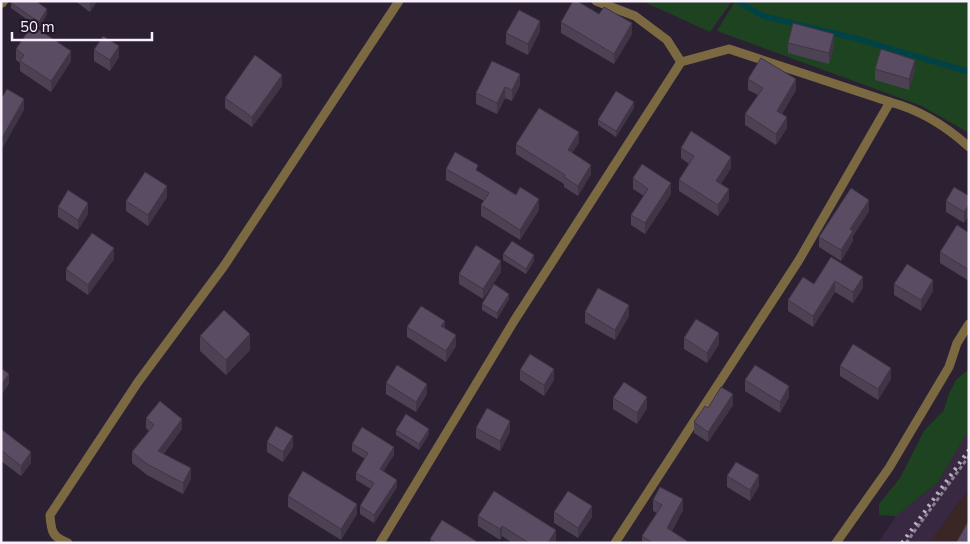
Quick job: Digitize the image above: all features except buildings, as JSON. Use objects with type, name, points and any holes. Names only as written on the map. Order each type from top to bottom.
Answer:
[{"type":"lane","points":[[68,543],[56,538],[51,532],[50,514],[138,382],[224,266],[399,1]]},
{"type":"lane","points":[[596,1],[635,16],[667,40],[681,62]]},
{"type":"lane","points":[[380,543],[514,321],[681,62],[728,49],[925,115],[956,135],[969,147]]},
{"type":"lane","points":[[615,543],[799,260],[890,102]]},
{"type":"lane","points":[[836,543],[889,468],[949,368],[957,343],[969,324]]},
{"type":"path","points":[[906,543],[969,456]]},
{"type":"shaded area","points":[[969,430],[969,489],[929,543],[878,543],[896,516],[938,482]]},
{"type":"shaded area","points":[[969,489],[969,543],[929,543],[959,503]]},
{"type":"green space","points":[[642,1],[732,1],[710,32]]},
{"type":"green space","points":[[735,1],[969,1],[969,133],[922,106],[717,31]]},
{"type":"green space","points":[[969,369],[969,430],[938,482],[896,516],[879,515],[879,504],[900,478],[924,431],[944,410],[956,380]]},
{"type":"waterway","points":[[737,1],[763,16],[858,39],[969,72]]},
{"type":"railway","points":[[902,543],[969,450]]}]
